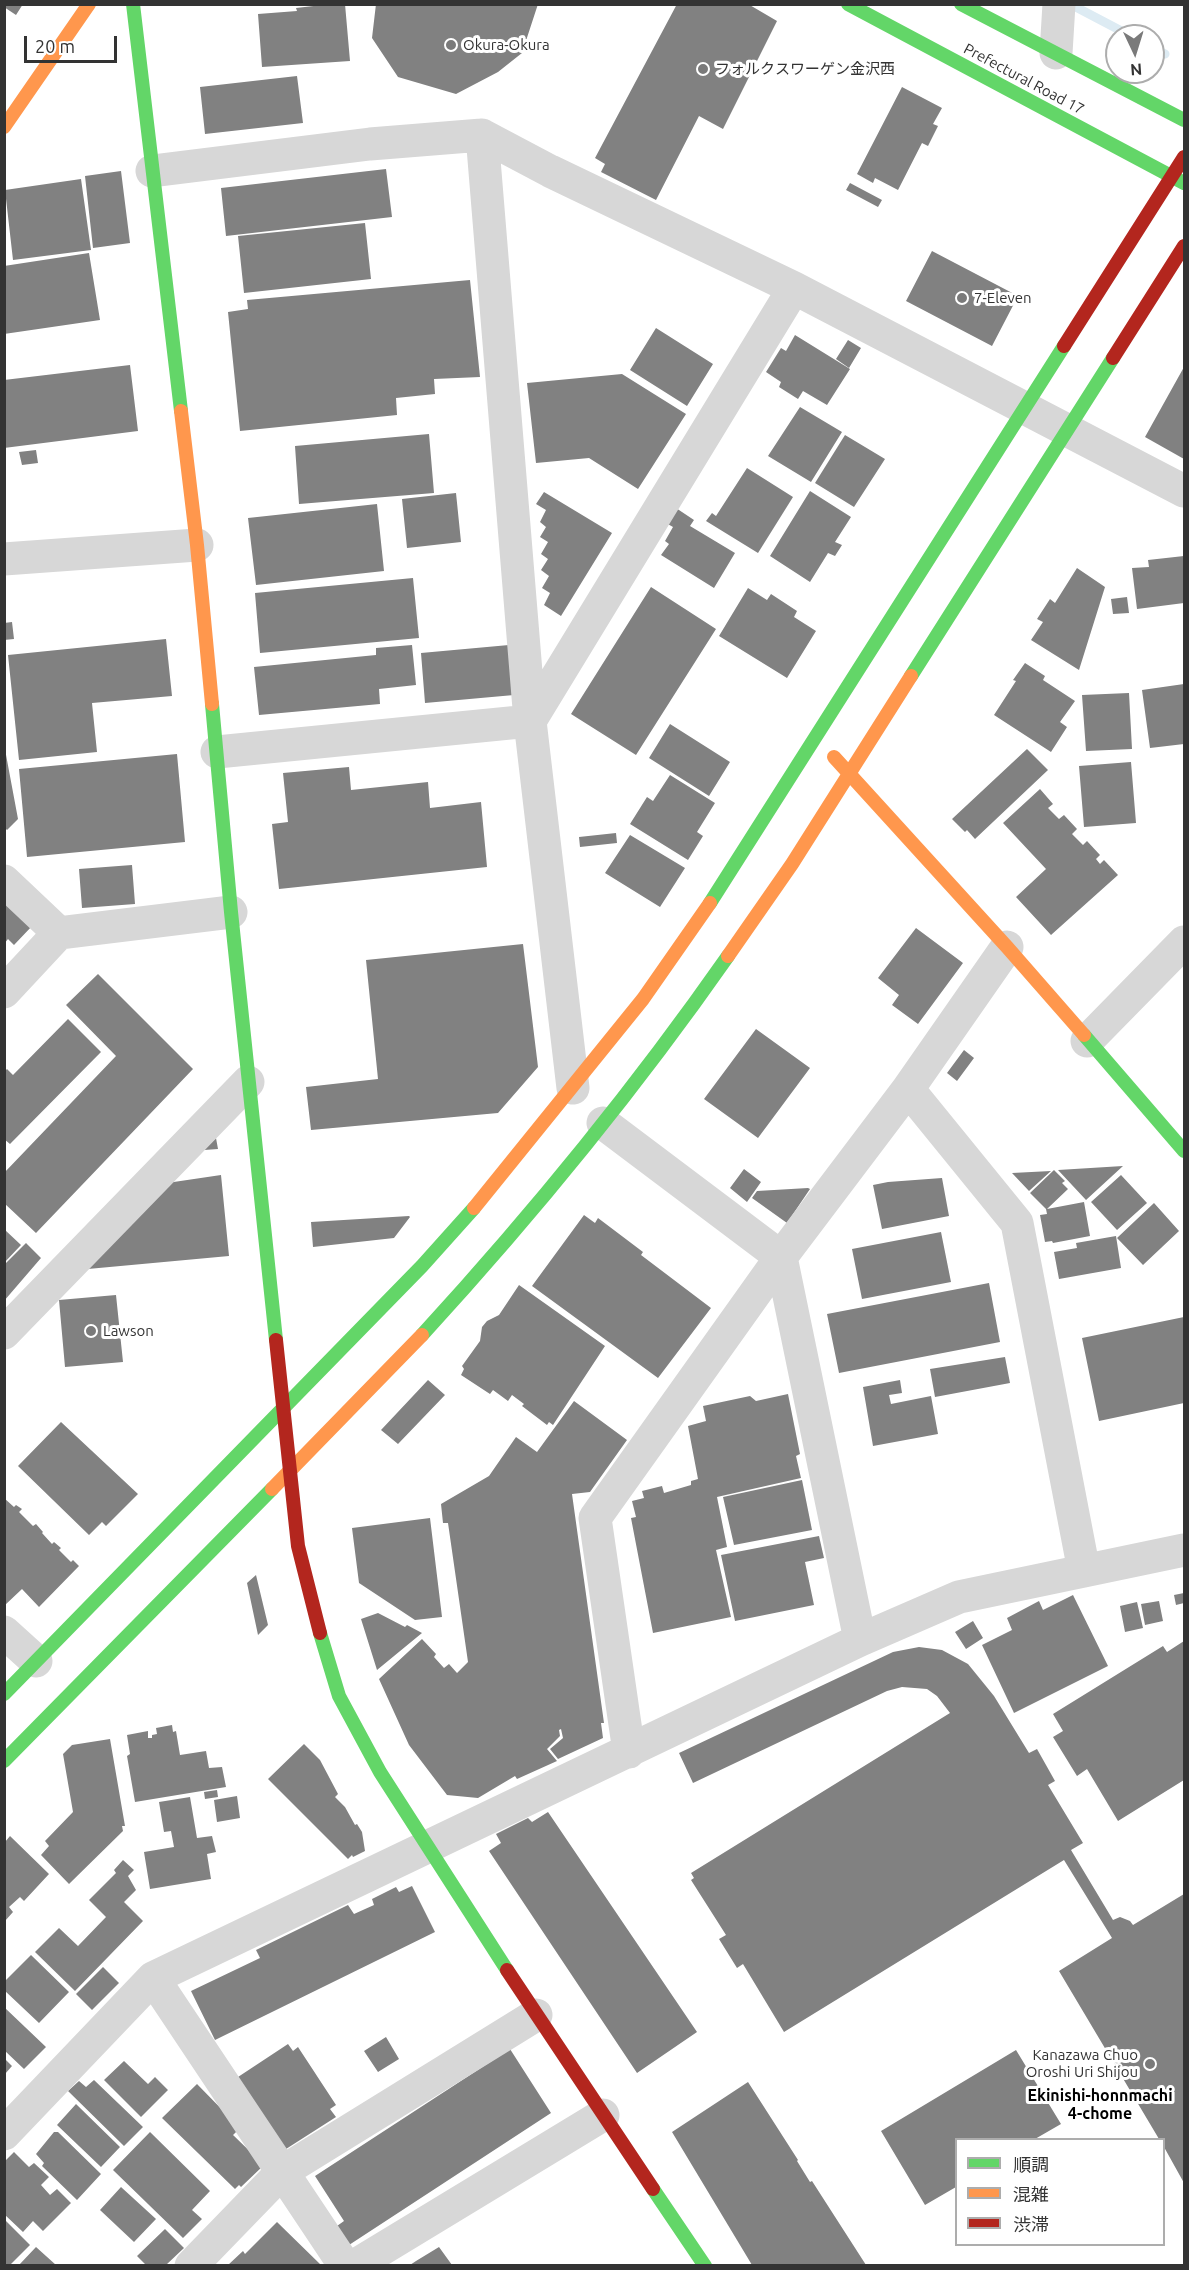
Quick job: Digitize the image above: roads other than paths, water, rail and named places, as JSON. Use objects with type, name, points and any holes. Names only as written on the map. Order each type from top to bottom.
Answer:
[{"type":"street","points":[[4,128],[89,4]]},
{"type":"street","points":[[133,4],[197,545],[218,752],[231,912],[298,1546],[316,1621],[339,1696],[380,1772],[536,2015],[705,2265]]},
{"type":"street","name":"Prefectural Road 17","points":[[848,4],[1178,180]]},
{"type":"street","points":[[961,4],[1185,120]]},
{"type":"street","points":[[1056,53],[1059,8]]},
{"type":"street","points":[[152,171],[370,144],[482,135],[550,171],[794,288],[1185,491]]},
{"type":"street","points":[[482,135],[530,721],[573,1088]]},
{"type":"street","points":[[4,1694],[422,1266],[486,1195],[573,1088],[656,980],[734,867],[1026,408],[1178,180],[1185,157]]},
{"type":"street","points":[[4,1761],[383,1377],[493,1257],[603,1124],[685,1019],[792,864],[1185,246]]},
{"type":"street","points":[[530,721],[794,288]]},
{"type":"street","points":[[4,559],[197,545]]},
{"type":"street","points":[[218,752],[530,721]]},
{"type":"street","points":[[817,738],[1007,947],[1185,1151]]},
{"type":"street","points":[[4,881],[59,933]]},
{"type":"street","points":[[4,992],[59,933],[231,912]]},
{"type":"street","points":[[1087,1041],[1185,942]]},
{"type":"street","points":[[628,1752],[595,1518],[781,1257],[908,1089],[1007,947]]},
{"type":"street","points":[[4,1333],[249,1082]]},
{"type":"street","points":[[908,1089],[1017,1223],[1084,1571]]},
{"type":"street","points":[[603,1124],[781,1257],[860,1640]]},
{"type":"street","points":[[4,2134],[153,1978],[860,1640],[958,1597],[1185,1550]]},
{"type":"street","points":[[4,1632],[36,1661]]},
{"type":"street","points":[[153,1978],[345,2265]]},
{"type":"street","points":[[191,2265],[282,2172],[536,2015]]},
{"type":"street","points":[[354,2265],[603,2115]]},
{"type":"waterway","points":[[1070,4],[1108,24]]},
{"type":"place","name":"Okura-Okura","points":[[451,45]]},
{"type":"place","name":"フォルクスワーゲン金沢西","points":[[703,69]]},
{"type":"place","name":"7-Eleven","points":[[962,298]]},
{"type":"place","name":"Lawson","points":[[91,1331]]},
{"type":"place","name":"Kanazawa Chuo Oroshi Uri Shijou","points":[[1150,2064]]},
{"type":"district","name":"Ekinishi-honnmachi 4-chome","points":[[1100,2105]]}]
